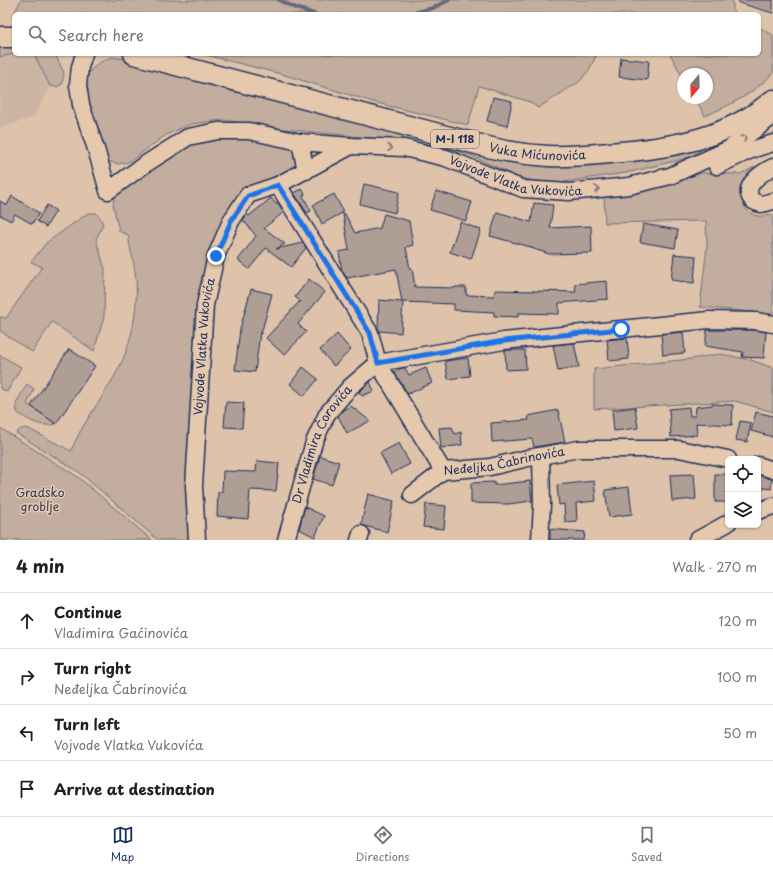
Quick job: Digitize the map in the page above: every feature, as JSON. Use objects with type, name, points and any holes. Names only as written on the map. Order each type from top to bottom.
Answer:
[{"type":"main road","points":[[0,37],[12,37]]},
{"type":"main road","name":"Vuka Mićunovića","points":[[142,56],[488,147],[530,155],[579,155],[645,150],[700,139],[732,127],[761,110],[773,100]]},
{"type":"street","points":[[83,56],[80,67],[78,85],[80,98],[108,191],[188,136],[218,131],[249,131],[300,142],[351,146]]},
{"type":"street","name":"Vojvode Vlatka Vukovića","points":[[197,540],[194,486],[205,305],[216,256],[231,221],[248,196],[278,185],[351,146],[404,148],[446,158],[523,189],[569,192],[629,186],[670,176],[729,149],[773,116]]},
{"type":"street","points":[[300,142],[306,171]]},
{"type":"street","points":[[670,176],[694,173],[711,168],[751,150],[773,143]]},
{"type":"street","points":[[773,167],[756,179],[751,184],[749,189],[753,201],[762,204],[773,201]]},
{"type":"street","name":"Neđeljka Čabrinovića","points":[[278,185],[370,333],[378,363],[443,471],[490,466],[579,449],[679,449],[725,458]]},
{"type":"street","points":[[378,363],[504,341],[709,320],[756,321],[773,324]]},
{"type":"street","name":"Dr Vladimira Ćorovića","points":[[286,540],[314,442],[327,414],[350,387],[378,363]]},
{"type":"street","points":[[540,540],[542,505],[541,456]]},
{"type":"street","points":[[761,466],[773,470]]},
{"type":"street","points":[[412,495],[443,471]]},
{"type":"street","points":[[761,510],[773,506]]},
{"type":"street","points":[[697,540],[725,525]]},
{"type":"shaded area","points":[[12,54],[12,56],[35,56],[50,86],[34,117],[0,128],[0,57]]},
{"type":"green space","points":[[21,0],[732,0],[734,12],[15,12]]},
{"type":"green space","points":[[761,28],[773,35],[773,73],[749,93],[705,116],[698,104],[713,104],[713,68],[678,68],[671,56],[761,56]]},
{"type":"green space","points":[[0,42],[12,42],[12,54],[0,57]]},
{"type":"green space","points":[[35,56],[56,56],[64,73],[62,84],[57,87],[50,86]]},
{"type":"green space","points":[[210,56],[596,56],[589,70],[579,82],[538,108],[530,102],[479,86],[468,125],[373,102],[281,74]]},
{"type":"green space","points":[[111,57],[127,59],[526,160],[709,144],[691,157],[626,173],[556,183],[534,181],[518,177],[472,156],[440,146],[284,129],[223,120],[191,124],[166,135],[129,162],[119,164],[110,162],[103,156],[82,84],[94,67]]},
{"type":"green space","points":[[248,135],[297,145],[300,170],[245,192],[213,255],[192,540],[158,540],[79,472],[16,433],[21,429],[27,428],[71,451],[85,423],[109,386],[125,354],[132,330],[136,305],[136,280],[128,235],[119,231],[113,204],[116,191],[189,141]]},
{"type":"green space","points":[[757,166],[745,191],[743,201],[747,210],[752,214],[760,216],[769,214],[773,215],[773,314],[700,307],[707,246],[706,221],[605,223],[604,195],[654,187],[702,173],[740,174]]},
{"type":"green space","points":[[88,213],[96,213],[101,219],[103,225],[96,239],[105,269],[104,317],[94,351],[52,322],[32,352],[0,331],[0,317],[6,318],[42,267],[31,262],[46,243]]},
{"type":"green space","points":[[721,354],[751,360],[773,368],[773,412],[735,401],[594,409],[594,369],[690,359]]},
{"type":"green space","points":[[0,355],[21,367],[7,392],[0,388]]},
{"type":"green space","points":[[27,384],[34,389],[27,404],[56,424],[46,425],[36,423],[17,412],[16,403]]},
{"type":"green space","name":"Gradsko groblje","points":[[0,428],[78,477],[152,540],[0,540]]},
{"type":"building","points":[[739,0],[773,0],[773,13],[739,3]]},
{"type":"building","points":[[621,58],[649,61],[647,80],[619,77]]},
{"type":"building","points":[[493,97],[512,101],[507,126],[487,121]]},
{"type":"building","points":[[364,184],[399,192],[395,213],[360,204]]},
{"type":"building","points":[[302,189],[305,194],[303,196],[311,211],[307,213],[294,193]]},
{"type":"building","points":[[436,191],[472,202],[466,221],[430,210]]},
{"type":"building","points":[[334,194],[342,209],[342,213],[322,224],[313,205]]},
{"type":"building","points":[[12,196],[39,213],[32,224],[15,214],[11,221],[0,215],[0,201],[7,205]]},
{"type":"building","points":[[271,198],[276,204],[278,203],[284,212],[264,228],[285,244],[276,249],[303,243],[306,248],[291,267],[266,248],[249,269],[238,260],[256,236],[243,220],[247,214],[249,216]]},
{"type":"building","points":[[534,203],[553,205],[550,228],[591,226],[592,253],[549,254],[531,247],[490,236],[497,212],[531,222]]},
{"type":"building","points":[[47,205],[56,211],[46,227],[37,221]]},
{"type":"building","points":[[343,214],[345,214],[355,233],[380,228],[384,214],[409,221],[413,245],[406,247],[410,269],[412,268],[415,287],[466,287],[466,295],[494,296],[495,290],[576,292],[575,284],[607,281],[608,299],[559,303],[559,314],[518,313],[518,317],[494,316],[494,312],[454,310],[454,304],[403,302],[401,333],[379,331],[379,300],[402,302],[396,269],[347,278],[342,271],[339,252],[349,250]]},
{"type":"building","points":[[460,222],[481,230],[471,259],[450,252]]},
{"type":"building","points":[[643,224],[678,230],[675,248],[640,242]]},
{"type":"building","points":[[674,254],[696,256],[694,283],[671,280]]},
{"type":"building","points":[[309,279],[325,292],[298,324],[306,332],[284,355],[266,338],[300,301],[295,297]]},
{"type":"building","points":[[251,289],[272,294],[261,334],[260,332],[255,372],[235,370],[240,329]]},
{"type":"building","points":[[707,330],[755,330],[766,332],[764,358],[742,357],[743,352],[705,346]]},
{"type":"building","points":[[683,332],[685,353],[663,355],[661,334]]},
{"type":"building","points":[[337,334],[351,350],[334,366],[320,350]]},
{"type":"building","points":[[627,338],[629,359],[609,361],[607,340]]},
{"type":"building","points":[[574,343],[579,367],[558,371],[553,345]]},
{"type":"building","points":[[69,349],[95,366],[56,424],[31,406]]},
{"type":"building","points":[[505,350],[525,350],[526,369],[506,370]]},
{"type":"building","points":[[468,358],[470,376],[448,379],[445,361]]},
{"type":"building","points":[[303,367],[318,379],[304,396],[290,384]]},
{"type":"building","points":[[405,368],[409,375],[426,368],[432,383],[408,394],[394,372]]},
{"type":"building","points":[[370,382],[374,391],[362,396],[359,392]]},
{"type":"building","points":[[226,402],[244,403],[242,428],[224,427]]},
{"type":"building","points":[[712,404],[733,405],[732,425],[696,423],[697,435],[671,437],[669,409],[689,407],[690,416],[695,416],[696,407]]},
{"type":"building","points":[[351,406],[370,421],[347,433],[338,416],[343,410]]},
{"type":"building","points":[[635,407],[638,428],[614,431],[612,410]]},
{"type":"building","points":[[558,410],[565,442],[534,447],[532,439],[492,442],[491,423],[529,420],[528,416]]},
{"type":"building","points":[[756,412],[773,416],[773,437],[751,431]]},
{"type":"building","points":[[740,421],[751,423],[747,442],[736,440]]},
{"type":"building","points":[[452,427],[455,434],[461,432],[462,445],[441,448],[439,428]]},
{"type":"building","points":[[399,443],[410,464],[391,474],[380,453]]},
{"type":"building","points":[[320,456],[339,462],[332,485],[313,479]]},
{"type":"building","points":[[257,461],[279,463],[276,491],[250,490],[248,519],[217,516],[218,492],[222,492],[223,471],[256,472]]},
{"type":"building","points":[[694,474],[696,499],[672,501],[670,475]]},
{"type":"building","points":[[715,474],[725,474],[725,502],[715,502]]},
{"type":"building","points":[[761,476],[772,479],[771,489],[761,487]]},
{"type":"building","points":[[530,481],[532,501],[508,504],[471,503],[471,483],[494,482],[494,485]]},
{"type":"building","points":[[594,481],[596,501],[576,503],[577,521],[565,522],[564,504],[559,505],[557,485]]},
{"type":"building","points":[[629,487],[632,514],[609,517],[605,490]]},
{"type":"building","points":[[368,494],[394,501],[387,532],[361,525]]},
{"type":"building","points":[[426,504],[446,506],[444,529],[423,527]]},
{"type":"building","points":[[305,507],[324,516],[315,537],[299,529]]},
{"type":"building","points":[[550,529],[585,532],[584,540],[550,540]]},
{"type":"waterway","points":[[279,0],[308,12]]},
{"type":"waterway","points":[[417,12],[433,8],[449,0]]},
{"type":"route","points":[[216,256],[231,221],[248,196],[278,185],[370,333],[378,363],[504,341],[621,329]]}]
